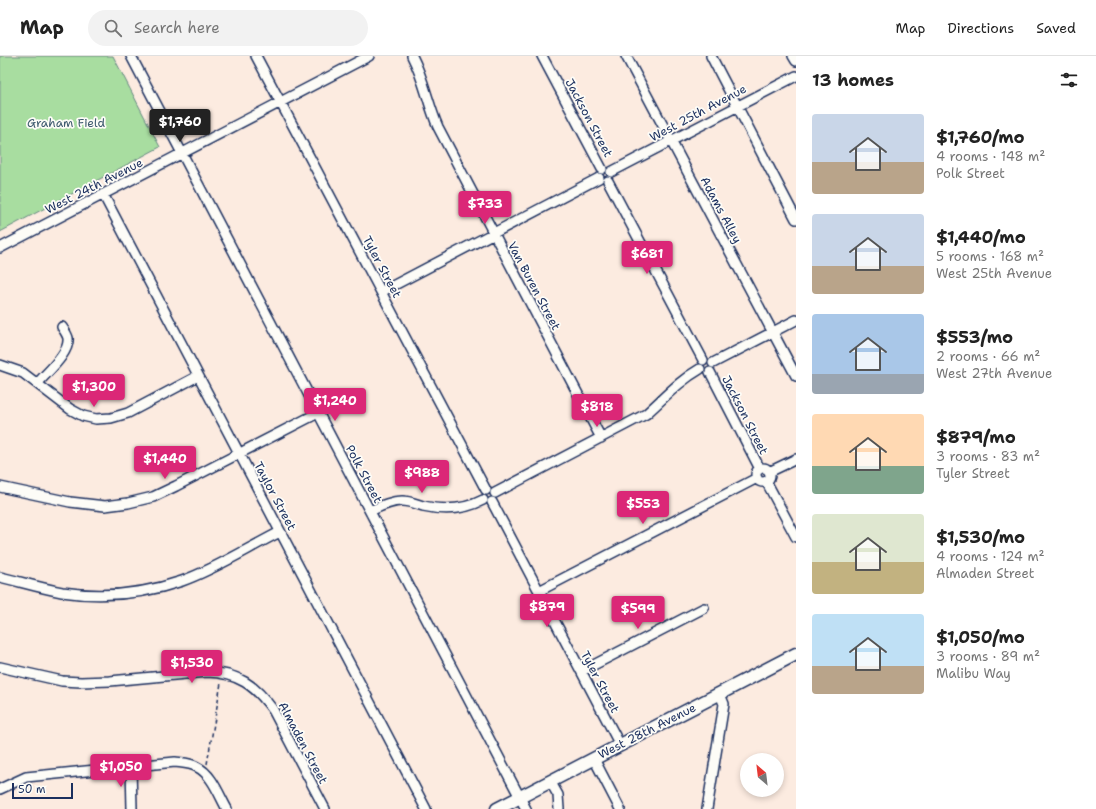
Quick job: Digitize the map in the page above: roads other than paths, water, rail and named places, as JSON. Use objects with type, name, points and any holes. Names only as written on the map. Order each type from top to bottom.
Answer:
[{"type":"main road","name":"West 28th Avenue","points":[[497,809],[516,802],[550,781],[796,654]]},
{"type":"street","name":"Polk Street","points":[[131,56],[370,511],[516,802],[526,809]]},
{"type":"street","name":"Tyler Street","points":[[256,56],[381,292],[487,497],[582,671],[620,745]]},
{"type":"street","name":"West 24th Avenue","points":[[0,248],[369,56]]},
{"type":"street","name":"Van Buren Street","points":[[412,56],[420,71],[432,115],[438,128],[601,438]]},
{"type":"street","name":"Jackson Street","points":[[542,56],[703,360]]},
{"type":"street","name":"Adams Alley","points":[[626,56],[796,376]]},
{"type":"street","points":[[711,56],[796,219]]},
{"type":"street","points":[[793,56],[796,61]]},
{"type":"street","name":"West 25th Avenue","points":[[381,292],[796,76]]},
{"type":"street","name":"Taylor Street","points":[[102,194],[426,809]]},
{"type":"street","points":[[713,363],[796,320]]},
{"type":"street","points":[[38,383],[67,348],[68,337],[62,327]]},
{"type":"street","points":[[703,360],[709,360],[713,363],[713,368],[710,372],[704,373],[700,369],[699,365],[703,360]]},
{"type":"street","points":[[0,365],[23,373],[70,409],[83,416],[96,419],[111,418],[128,413],[198,376]]},
{"type":"street","points":[[370,511],[383,505],[402,501],[441,509],[464,508],[487,497],[496,498],[495,493],[646,414],[681,381],[700,369]]},
{"type":"street","name":"Jackson Street","points":[[710,372],[761,476],[796,537]]},
{"type":"street","points":[[0,487],[89,505],[105,506],[128,503],[153,497],[318,413]]},
{"type":"street","points":[[539,591],[761,476],[770,476],[769,472],[796,459]]},
{"type":"street","points":[[0,577],[62,592],[115,595],[141,592],[175,583],[200,573],[280,532]]},
{"type":"street","points":[[582,671],[704,608]]},
{"type":"street","name":"Almaden Street","points":[[0,667],[62,681],[82,682],[110,681],[207,672],[223,673],[237,677],[264,697],[273,710],[325,809]]},
{"type":"street","points":[[707,809],[724,704],[720,694]]},
{"type":"street","points":[[594,759],[620,809]]},
{"type":"street","points":[[0,789],[26,777],[175,762],[187,763],[198,767],[205,773],[214,784],[227,809]]},
{"type":"street","points":[[131,767],[132,809]]},
{"type":"street","points":[[550,781],[558,795],[559,809]]},
{"type":"park label","name":"Graham Field","points":[[66,123]]}]
